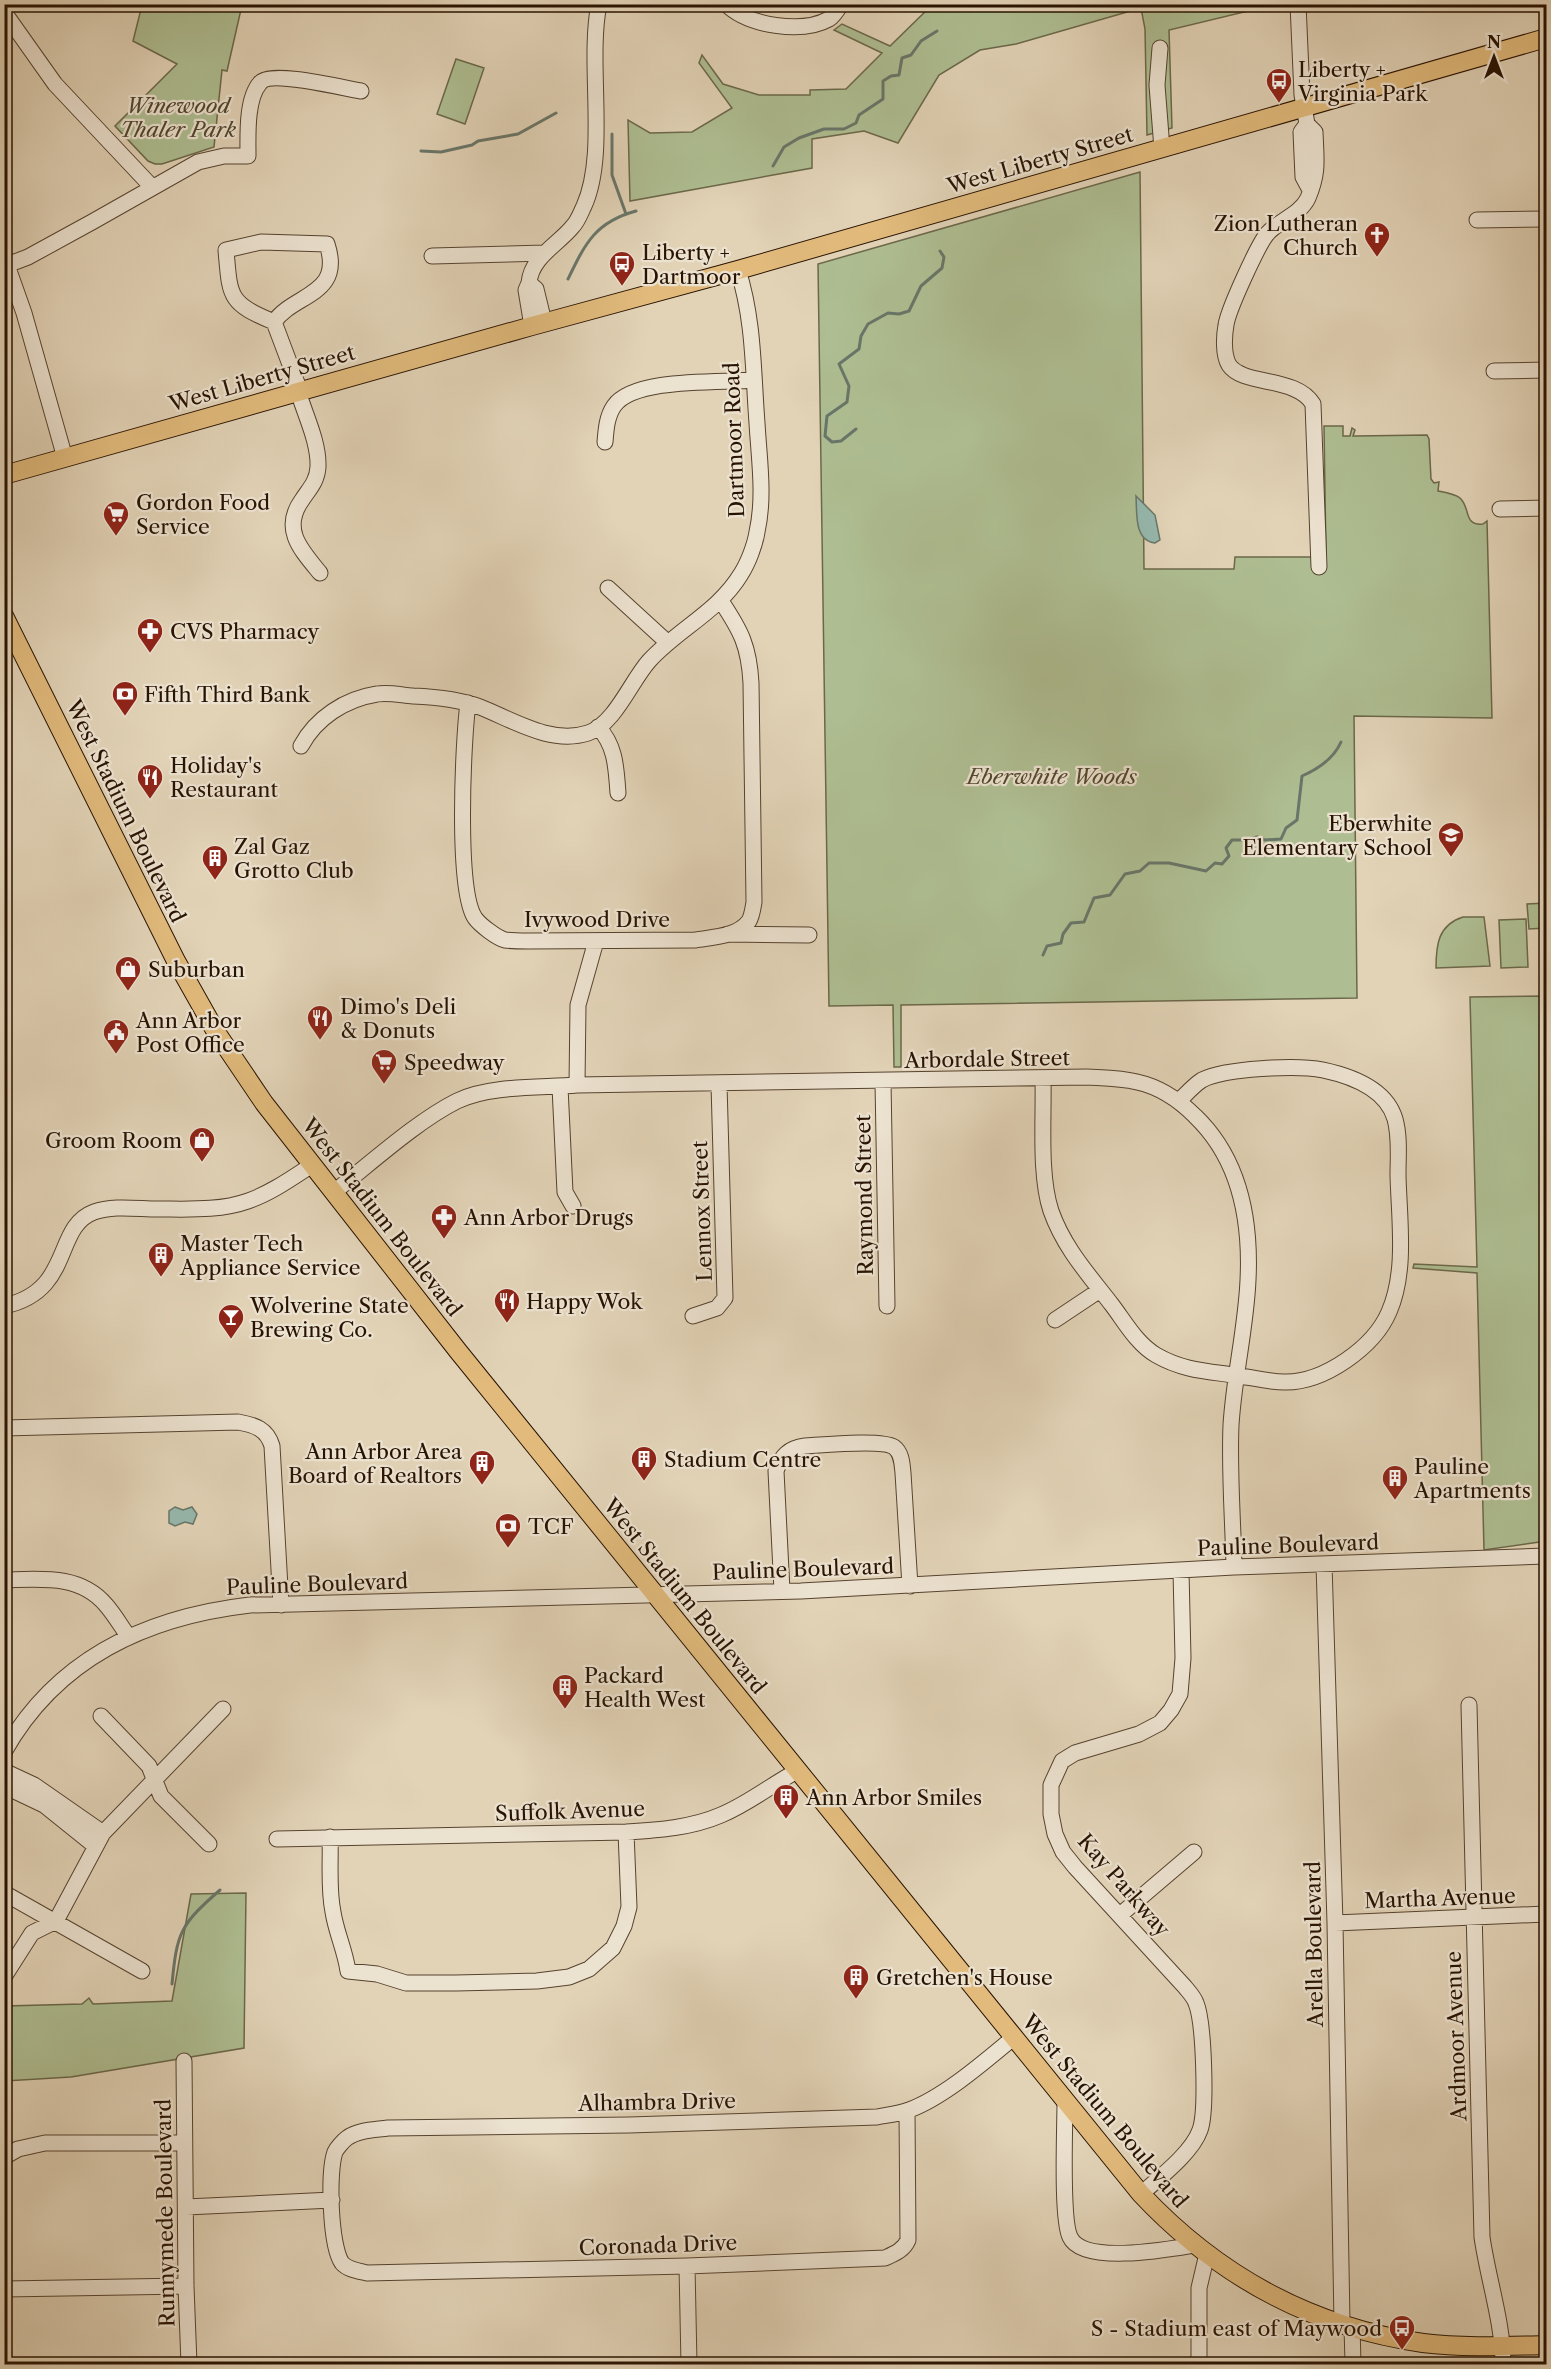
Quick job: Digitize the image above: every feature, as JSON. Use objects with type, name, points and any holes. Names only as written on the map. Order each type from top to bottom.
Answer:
[{"type":"main road","name":"West Liberty Street","points":[[4,475],[1162,149],[1305,116],[1546,38]]},
{"type":"main road","name":"West Stadium Boulevard","points":[[4,616],[109,829],[197,1000],[264,1103],[458,1351],[1065,2102],[1165,2220],[1229,2271],[1304,2310],[1347,2325],[1389,2337],[1425,2343],[1546,2345]]},
{"type":"street","points":[[538,324],[536,289],[529,283],[534,267],[574,225],[585,203],[592,179],[595,146],[594,60],[599,4]]},
{"type":"street","points":[[726,4],[735,14],[762,23],[793,27],[814,24],[831,18],[841,4]]},
{"type":"street","points":[[1299,4],[1305,116],[1301,132],[1303,177],[1310,190],[1299,210],[1278,223],[1266,235],[1254,257],[1226,323],[1225,338],[1227,361],[1236,373],[1300,392],[1313,404],[1319,567]]},
{"type":"street","points":[[4,12],[55,84],[152,187]]},
{"type":"street","points":[[1160,48],[1157,85],[1162,149]]},
{"type":"street","points":[[65,458],[24,313],[6,264],[28,256],[92,222],[198,162],[224,156],[248,156],[249,117],[254,93],[261,81],[269,78],[284,78],[361,91]]},
{"type":"street","points":[[1478,220],[1546,219]]},
{"type":"street","points":[[274,322],[278,316],[310,296],[327,280],[330,265],[327,244],[261,242],[226,250],[229,286],[235,301],[248,312],[274,322],[299,391],[318,455],[318,470],[314,485],[292,517],[293,532],[300,548],[320,573]]},
{"type":"street","points":[[432,256],[545,253]]},
{"type":"street","name":"Dartmoor Road","points":[[598,728],[619,705],[646,665],[667,642],[699,621],[721,601],[742,573],[757,533],[761,495],[752,330],[738,270]]},
{"type":"street","points":[[1494,371],[1546,370]]},
{"type":"street","points":[[605,442],[608,419],[615,405],[625,396],[641,390],[677,383],[754,380]]},
{"type":"street","points":[[1500,509],[1546,508]]},
{"type":"street","points":[[608,588],[667,642]]},
{"type":"street","name":"Ivywood Drive","points":[[721,601],[740,630],[749,658],[751,694],[754,902],[750,920],[737,930],[726,934]]},
{"type":"street","points":[[301,746],[305,738],[326,716],[346,702],[378,694],[435,697],[468,703],[559,736],[581,734],[598,728],[607,737],[612,750],[618,793]]},
{"type":"street","name":"Ivywood Drive","points":[[468,703],[464,734],[464,879],[470,907],[476,920],[502,939],[528,942],[695,939],[726,934],[809,935]]},
{"type":"street","points":[[577,1085],[578,1005],[596,941]]},
{"type":"street","points":[[1043,1080],[1045,1184],[1051,1211],[1068,1247],[1137,1338],[1154,1354],[1187,1369],[1284,1383],[1322,1373],[1354,1356],[1375,1336],[1389,1313],[1397,1287],[1398,1138],[1395,1118],[1387,1104],[1368,1085],[1314,1068],[1238,1070],[1216,1074],[1200,1081],[1179,1101]]},
{"type":"street","name":"Arbordale Street","points":[[334,1192],[459,1100],[492,1091],[577,1085],[1043,1080],[1087,1077],[1137,1082],[1160,1090],[1179,1101],[1206,1127],[1227,1155],[1240,1189],[1246,1221],[1248,1280],[1231,1427],[1234,1567]]},
{"type":"street","name":"Raymond Street","points":[[883,1082],[887,1306]]},
{"type":"street","name":"Lennox Street","points":[[693,1316],[717,1308],[725,1298],[719,1084]]},
{"type":"street","points":[[560,1087],[565,1192],[573,1206]]},
{"type":"street","points":[[4,1306],[33,1295],[51,1278],[74,1229],[93,1213],[101,1210],[201,1208],[239,1203],[265,1194],[312,1165]]},
{"type":"street","points":[[1054,1320],[1100,1290]]},
{"type":"street","points":[[4,1428],[238,1422],[261,1428],[269,1434],[272,1446],[281,1605]]},
{"type":"street","points":[[782,1591],[776,1471],[780,1459],[795,1447],[880,1443],[893,1447],[900,1455],[910,1586]]},
{"type":"street","name":"Pauline Boulevard","points":[[4,1752],[50,1692],[98,1654],[128,1636],[161,1623],[202,1612],[250,1605],[656,1596],[910,1586],[1234,1567],[1546,1556]]},
{"type":"street","name":"Arella Boulevard","points":[[1324,1564],[1347,2325],[1353,2364]]},
{"type":"street","name":"Kay Parkway","points":[[1142,2194],[1191,2147],[1200,2130],[1204,2108],[1200,2021],[1196,2002],[1064,1852],[1055,1834],[1051,1814],[1051,1785],[1062,1761],[1074,1754],[1139,1734],[1160,1723],[1171,1710],[1180,1694],[1182,1667],[1181,1571]]},
{"type":"street","points":[[4,1580],[56,1578],[82,1586],[105,1603],[128,1636]]},
{"type":"street","name":"Ardmoor Avenue","points":[[1469,1705],[1482,2237],[1487,2273],[1503,2346],[1503,2364]]},
{"type":"street","points":[[4,1977],[32,1934],[56,1921],[99,1840],[223,1709]]},
{"type":"street","points":[[101,1716],[149,1766],[161,1796],[209,1844]]},
{"type":"street","points":[[4,1771],[34,1785],[99,1840]]},
{"type":"street","name":"Suffolk Avenue","points":[[277,1839],[626,1832],[677,1828],[720,1816],[759,1796],[797,1771]]},
{"type":"street","points":[[4,1786],[44,1805],[99,1840]]},
{"type":"street","points":[[330,1838],[332,1910],[337,1931],[344,1946],[348,1971],[377,1974],[406,1983],[456,1983],[537,1981],[569,1977],[589,1969],[601,1959],[613,1948],[624,1926],[629,1907],[626,1832]]},
{"type":"street","points":[[1120,1915],[1194,1852]]},
{"type":"street","points":[[4,1893],[142,1971]]},
{"type":"street","name":"Martha Avenue","points":[[1335,1923],[1546,1914]]},
{"type":"street","name":"Alhambra Drive","points":[[332,2200],[331,2168],[336,2150],[347,2138],[362,2132],[388,2128],[629,2125],[877,2117],[907,2112],[924,2104],[1013,2038]]},
{"type":"street","name":"Runnymede Boulevard","points":[[184,2061],[189,2364]]},
{"type":"street","points":[[1065,2102],[1066,2211],[1070,2237],[1077,2246],[1109,2253],[1201,2249],[1199,2364]]},
{"type":"street","name":"Coronada Drive","points":[[332,2200],[337,2253],[344,2265],[352,2270],[367,2273],[687,2266],[885,2258],[905,2246],[909,2233],[907,2112]]},
{"type":"street","points":[[4,2157],[18,2149],[45,2143],[184,2143]]},
{"type":"street","points":[[186,2207],[332,2200]]},
{"type":"street","points":[[687,2266],[689,2364]]},
{"type":"street","points":[[4,2289],[186,2286]]},
{"type":"green space","name":"Winewood Thaler Park","points":[[142,5],[242,5],[227,71],[222,70],[214,147],[162,164],[148,161],[115,126],[177,64],[133,41]]},
{"type":"green space","points":[[932,5],[1273,5],[1169,30],[1172,128],[1147,135],[1145,29],[1141,8],[1016,44],[980,50],[939,75],[898,143],[864,131],[812,139],[812,168],[630,201],[628,120],[650,133],[692,132],[732,108],[699,63],[702,55],[723,84],[759,95],[810,95],[810,90],[846,89],[882,53],[834,30],[842,24],[890,46]]},
{"type":"green space","points":[[456,59],[484,68],[465,124],[437,114]]},
{"type":"green space","name":"Eberwhite Woods","points":[[1140,172],[1144,569],[1234,569],[1235,557],[1326,557],[1324,426],[1343,426],[1343,436],[1350,436],[1352,428],[1355,430],[1353,436],[1427,435],[1431,479],[1434,483],[1439,482],[1438,491],[1460,498],[1473,522],[1483,524],[1487,521],[1492,718],[1354,716],[1357,998],[901,1005],[901,1067],[894,1067],[893,1005],[829,1006],[818,264]]},
{"type":"green space","points":[[1546,903],[1546,928],[1529,929],[1527,904]]},
{"type":"green space","points":[[1463,917],[1484,917],[1490,966],[1436,968],[1438,944],[1443,931],[1448,925]]},
{"type":"green space","points":[[1526,919],[1528,967],[1501,968],[1499,920]]},
{"type":"green space","points":[[1546,996],[1546,1541],[1484,1550],[1477,1273],[1413,1268],[1414,1264],[1477,1267],[1470,997]]},
{"type":"green space","points":[[246,1893],[244,2048],[71,2077],[5,2081],[5,2006],[82,2004],[89,1998],[93,2004],[172,2001],[191,1894]]},
{"type":"water","points":[[1136,496],[1155,515],[1160,540],[1155,543],[1148,541],[1140,532]]},
{"type":"water","points":[[175,1507],[183,1510],[192,1507],[197,1514],[193,1524],[185,1522],[175,1526],[169,1523],[169,1511]]},
{"type":"waterway","points":[[773,166],[784,147],[799,138],[824,129],[844,129],[856,123],[859,115],[883,99],[883,81],[891,76],[899,75],[902,58],[911,55],[921,41],[937,31]]},
{"type":"waterway","points":[[421,151],[441,152],[472,145],[478,141],[518,134],[556,113]]},
{"type":"waterway","points":[[612,134],[612,175],[626,214]]},
{"type":"waterway","points":[[568,279],[593,236],[610,221],[636,211]]},
{"type":"waterway","points":[[856,429],[841,441],[832,442],[825,436],[827,416],[847,402],[849,386],[839,364],[859,349],[861,336],[868,324],[888,313],[899,314],[909,311],[921,286],[942,268],[944,257],[940,251]]},
{"type":"waterway","points":[[1043,955],[1047,946],[1061,943],[1063,934],[1071,923],[1084,922],[1094,898],[1110,895],[1125,874],[1140,871],[1149,863],[1169,863],[1206,871],[1215,863],[1222,864],[1229,856],[1226,848],[1232,840],[1257,837],[1265,840],[1281,839],[1286,828],[1297,820],[1302,776],[1325,762],[1341,742]]},
{"type":"waterway","points":[[172,1984],[176,1952],[183,1931],[196,1912],[220,1890]]},
{"type":"place","name":"Liberty + Virginia Park","points":[[1279,104]]},
{"type":"place","name":"Zion Lutheran Church","points":[[1377,258]]},
{"type":"place","name":"Liberty + Dartmoor","points":[[622,287]]},
{"type":"place","name":"Gordon Food Service","points":[[116,537]]},
{"type":"place","name":"CVS Pharmacy","points":[[150,654]]},
{"type":"place","name":"Fifth Third Bank","points":[[125,717]]},
{"type":"place","name":"Holiday's Restaurant","points":[[150,800]]},
{"type":"place","name":"Eberwhite Elementary School","points":[[1451,858]]},
{"type":"place","name":"Zal Gaz Grotto Club","points":[[215,881]]},
{"type":"place","name":"Suburban","points":[[128,992]]},
{"type":"place","name":"Dimo's Deli & Donuts","points":[[320,1041]]},
{"type":"place","name":"Ann Arbor Post Office","points":[[116,1055]]},
{"type":"place","name":"Speedway","points":[[384,1085]]},
{"type":"place","name":"Groom Room","points":[[202,1163]]},
{"type":"place","name":"Ann Arbor Drugs","points":[[444,1240]]},
{"type":"place","name":"Master Tech Appliance Service","points":[[161,1278]]},
{"type":"place","name":"Happy Wok","points":[[507,1324]]},
{"type":"place","name":"Wolverine State Brewing Co.","points":[[231,1340]]},
{"type":"place","name":"Stadium Centre","points":[[644,1482]]},
{"type":"place","name":"Ann Arbor Area Board of Realtors","points":[[482,1486]]},
{"type":"place","name":"Pauline Apartments","points":[[1395,1501]]},
{"type":"place","name":"TCF","points":[[508,1549]]},
{"type":"place","name":"Packard Health West","points":[[565,1710]]},
{"type":"place","name":"Ann Arbor Smiles","points":[[786,1820]]},
{"type":"place","name":"Gretchen's House","points":[[856,2000]]},
{"type":"place","name":"S - Stadium east of Maywood","points":[[1402,2351]]}]
